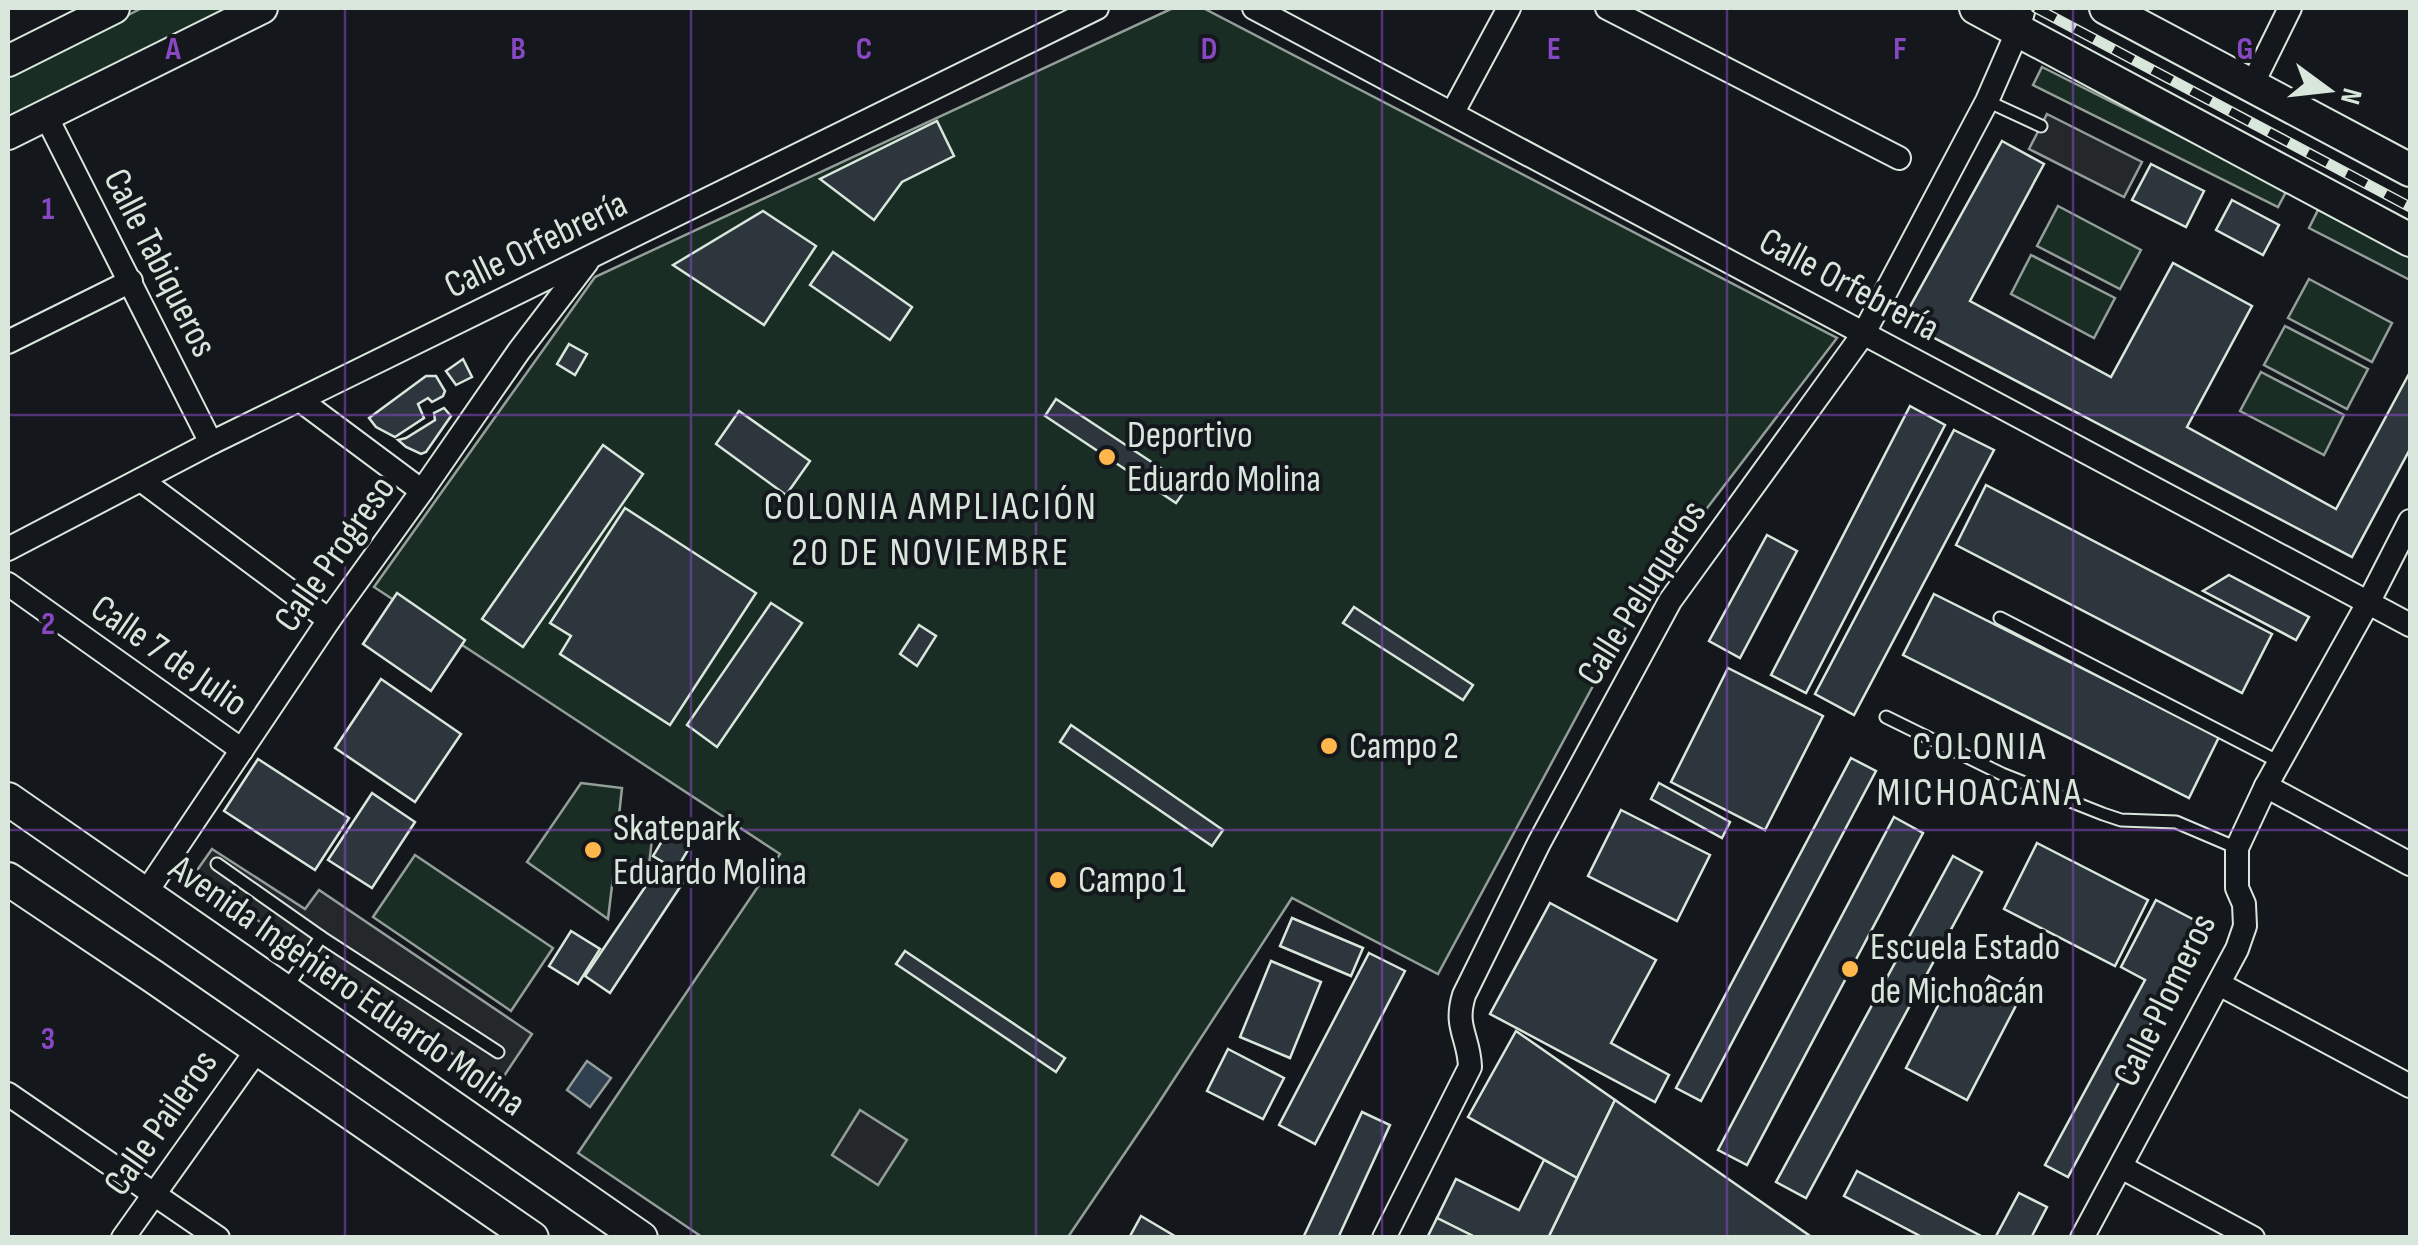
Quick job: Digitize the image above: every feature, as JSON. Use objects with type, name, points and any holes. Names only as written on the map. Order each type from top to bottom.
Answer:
[{"type":"main road","points":[[8,61],[114,8]]},
{"type":"main road","points":[[8,134],[262,8]]},
{"type":"main road","points":[[1976,8],[2021,19],[2410,240]]},
{"type":"main road","points":[[2106,8],[2410,170]]},
{"type":"main road","name":"Avenida Ingeniero Eduardo Molina","points":[[8,799],[642,1238]]},
{"type":"main road","points":[[8,879],[532,1238]]},
{"type":"street","name":"Calle Orfebrería","points":[[8,548],[1097,8]]},
{"type":"street","name":"Calle Orfebrería","points":[[1254,8],[2410,626]]},
{"type":"street","points":[[1453,112],[1509,8]]},
{"type":"street","points":[[1606,8],[1899,158]]},
{"type":"street","points":[[2252,85],[2290,8]]},
{"type":"street","name":"Calle Peluqueros","points":[[1384,1238],[1470,1067],[1460,1024],[1464,996],[1539,843],[1670,600],[1864,334],[1987,100],[2021,19]]},
{"type":"street","name":"Calle Tabiqueros","points":[[46,116],[211,444]]},
{"type":"street","name":"Calle Progreso","points":[[144,894],[329,620],[518,351],[589,258]]},
{"type":"street","points":[[8,342],[130,281]]},
{"type":"street","points":[[300,400],[422,491]]},
{"type":"street","points":[[141,480],[329,620]]},
{"type":"street","points":[[2236,848],[2410,521]]},
{"type":"street","name":"Calle 7 de Julio","points":[[8,584],[242,750]]},
{"type":"street","points":[[2266,786],[2410,864]]},
{"type":"street","name":"Calle Plomeros","points":[[2082,1238],[2237,949],[2245,926],[2244,904],[2237,888],[2236,848]]},
{"type":"street","points":[[2219,984],[2410,1086]]},
{"type":"street","name":"Calle Paileros","points":[[123,1238],[256,1050]]},
{"type":"street","points":[[8,1094],[218,1238]]},
{"type":"street","points":[[2121,1167],[2253,1238]]},
{"type":"lane","points":[[1987,100],[2041,126]]},
{"type":"lane","points":[[2000,618],[2279,762]]},
{"type":"lane","points":[[1886,717],[2002,774],[2103,814],[2121,820],[2176,822],[2236,848]]},
{"type":"lane","points":[[218,864],[321,938],[498,1052]]},
{"type":"lane","points":[[284,991],[321,938]]},
{"type":"green space","points":[[142,8],[236,8],[8,126],[8,77]]},
{"type":"green space","name":"Deportivo Eduardo Molina","points":[[1173,8],[1203,8],[1837,338],[1656,575],[1438,974],[1292,898],[1068,1237],[702,1237],[578,1153],[780,854],[374,587],[595,277]]},
{"type":"green space","points":[[2042,67],[2287,190],[2278,207],[2033,85]]},
{"type":"green space","points":[[2058,206],[2141,250],[2120,289],[2037,246]]},
{"type":"green space","points":[[2318,210],[2410,257],[2410,280],[2309,228]]},
{"type":"green space","points":[[2031,255],[2115,298],[2094,338],[2011,294]]},
{"type":"green space","points":[[2309,279],[2392,323],[2372,362],[2288,318]]},
{"type":"green space","points":[[2285,326],[2368,369],[2347,409],[2264,365]]},
{"type":"green space","points":[[2261,372],[2344,415],[2324,455],[2240,411]]},
{"type":"green space","name":"Skatepark Eduardo Molina","points":[[581,783],[622,788],[617,834],[652,839],[649,865],[615,861],[608,919],[527,862]]},
{"type":"green space","points":[[415,855],[553,948],[511,1011],[373,917]]},
{"type":"shaded area","points":[[2047,114],[2142,162],[2124,197],[2029,149]]},
{"type":"shaded area","points":[[212,849],[305,909],[319,890],[532,1034],[498,1085],[193,876]]},
{"type":"shaded area","points":[[860,1110],[907,1140],[878,1185],[832,1155]]},
{"type":"water","points":[[587,1061],[611,1078],[590,1107],[567,1090]]},
{"type":"building","points":[[937,121],[954,156],[902,182],[874,220],[820,179]]},
{"type":"building","points":[[2002,141],[2044,164],[1970,301],[2111,377],[2173,263],[2252,306],[2187,427],[2336,509],[2410,372],[2410,449],[2352,557],[1902,321]]},
{"type":"building","points":[[2151,164],[2204,191],[2186,227],[2132,200]]},
{"type":"building","points":[[2232,200],[2279,225],[2263,255],[2216,230]]},
{"type":"building","points":[[763,211],[816,246],[764,325],[673,265]]},
{"type":"building","points":[[833,252],[912,307],[890,340],[810,285]]},
{"type":"building","points":[[569,344],[587,354],[575,375],[557,364]]},
{"type":"building","points":[[463,359],[472,377],[456,385],[446,371]]},
{"type":"building","points":[[426,376],[436,376],[445,391],[432,402],[428,398],[418,404],[424,418],[395,437],[376,427],[369,418]]},
{"type":"building","points":[[1056,399],[1188,486],[1176,503],[1045,416]]},
{"type":"building","points":[[1910,406],[1945,425],[1806,693],[1771,675]]},
{"type":"building","points":[[444,408],[451,416],[426,452],[421,454],[398,440],[435,420],[434,413]]},
{"type":"building","points":[[739,411],[810,461],[786,495],[716,444]]},
{"type":"building","points":[[1954,430],[1994,450],[1854,715],[1815,694]]},
{"type":"building","points":[[603,445],[643,474],[523,647],[482,619]]},
{"type":"building","points":[[1986,485],[2272,634],[2242,693],[1956,545]]},
{"type":"building","points":[[625,508],[756,593],[670,725],[560,654],[571,636],[550,623]]},
{"type":"building","points":[[1767,535],[1797,551],[1740,658],[1709,641]]},
{"type":"building","points":[[2229,575],[2309,617],[2296,640],[2203,591]]},
{"type":"building","points":[[397,593],[465,640],[431,691],[363,644]]},
{"type":"building","points":[[1934,594],[2219,737],[2189,798],[1903,655]]},
{"type":"building","points":[[771,603],[802,623],[717,747],[687,725]]},
{"type":"building","points":[[1354,607],[1473,685],[1463,700],[1343,623]]},
{"type":"building","points":[[919,625],[936,636],[917,666],[900,654]]},
{"type":"building","points":[[1728,668],[1823,716],[1765,830],[1671,782]]},
{"type":"building","points":[[381,679],[461,734],[415,802],[335,748]]},
{"type":"building","points":[[1071,725],[1223,830],[1212,846],[1060,742]]},
{"type":"building","points":[[1851,758],[1876,771],[1701,1101],[1676,1088]]},
{"type":"building","points":[[258,759],[349,818],[315,870],[224,811]]},
{"type":"building","points":[[1659,783],[1730,822],[1722,838],[1651,799]]},
{"type":"building","points":[[372,793],[415,822],[372,888],[328,860]]},
{"type":"building","points":[[1621,810],[1710,855],[1677,921],[1588,876]]},
{"type":"building","points":[[1894,817],[1923,833],[1747,1165],[1718,1150]]},
{"type":"building","points":[[674,821],[697,835],[676,870],[653,856]]},
{"type":"building","points":[[2037,843],[2148,900],[2115,966],[2004,909]]},
{"type":"building","points":[[1953,856],[1982,872],[1806,1198],[1776,1182]]},
{"type":"building","points":[[662,862],[686,878],[610,993],[585,976]]},
{"type":"building","points":[[2156,900],[2204,925],[2068,1177],[2045,1165],[2145,980],[2121,967]]},
{"type":"building","points":[[1550,903],[1656,960],[1611,1043],[1669,1075],[1655,1102],[1490,1014]]},
{"type":"building","points":[[1292,918],[1363,948],[1351,976],[1280,946]]},
{"type":"building","points":[[571,931],[600,949],[578,984],[549,966]]},
{"type":"building","points":[[905,951],[1065,1058],[1056,1072],[896,964]]},
{"type":"building","points":[[1369,953],[1405,971],[1315,1144],[1279,1125]]},
{"type":"building","points":[[1271,961],[1321,982],[1290,1058],[1240,1037]]},
{"type":"building","points":[[1989,976],[2022,994],[1967,1100],[1906,1068],[1946,990],[1974,1005]]},
{"type":"building","points":[[1516,1031],[1615,1100],[1577,1178],[1468,1117]]},
{"type":"building","points":[[1228,1049],[1284,1078],[1263,1119],[1207,1091]]},
{"type":"building","points":[[1615,1100],[1813,1238],[1548,1238]]},
{"type":"building","points":[[1362,1112],[1390,1125],[1338,1238],[1303,1238]]},
{"type":"building","points":[[1544,1160],[1577,1178],[1548,1238],[1477,1238],[1437,1218],[1456,1179],[1519,1210]]},
{"type":"building","points":[[1857,1171],[1985,1238],[1924,1238],[1844,1196]]},
{"type":"building","points":[[2019,1193],[2047,1207],[2031,1238],[1995,1238]]},
{"type":"building","points":[[1141,1216],[1178,1238],[1129,1238]]},
{"type":"building","points":[[1437,1218],[1477,1238],[1427,1238]]},
{"type":"railway","points":[[2036,8],[2410,207]]},
{"type":"place","name":"Deportivo Eduardo Molina","points":[[1107,457]]},
{"type":"place","name":"Campo 2","points":[[1329,746]]},
{"type":"place","name":"Skatepark Eduardo Molina","points":[[593,850]]},
{"type":"place","name":"Campo 1","points":[[1058,880]]},
{"type":"place","name":"Escuela Estado de Michoacán","points":[[1850,969]]},
{"type":"district","name":"COLONIA AMPLIACIÓN 20 DE NOVIEMBRE","points":[[931,530]]},
{"type":"district","name":"COLONIA MICHOACANA","points":[[1980,770]]}]
